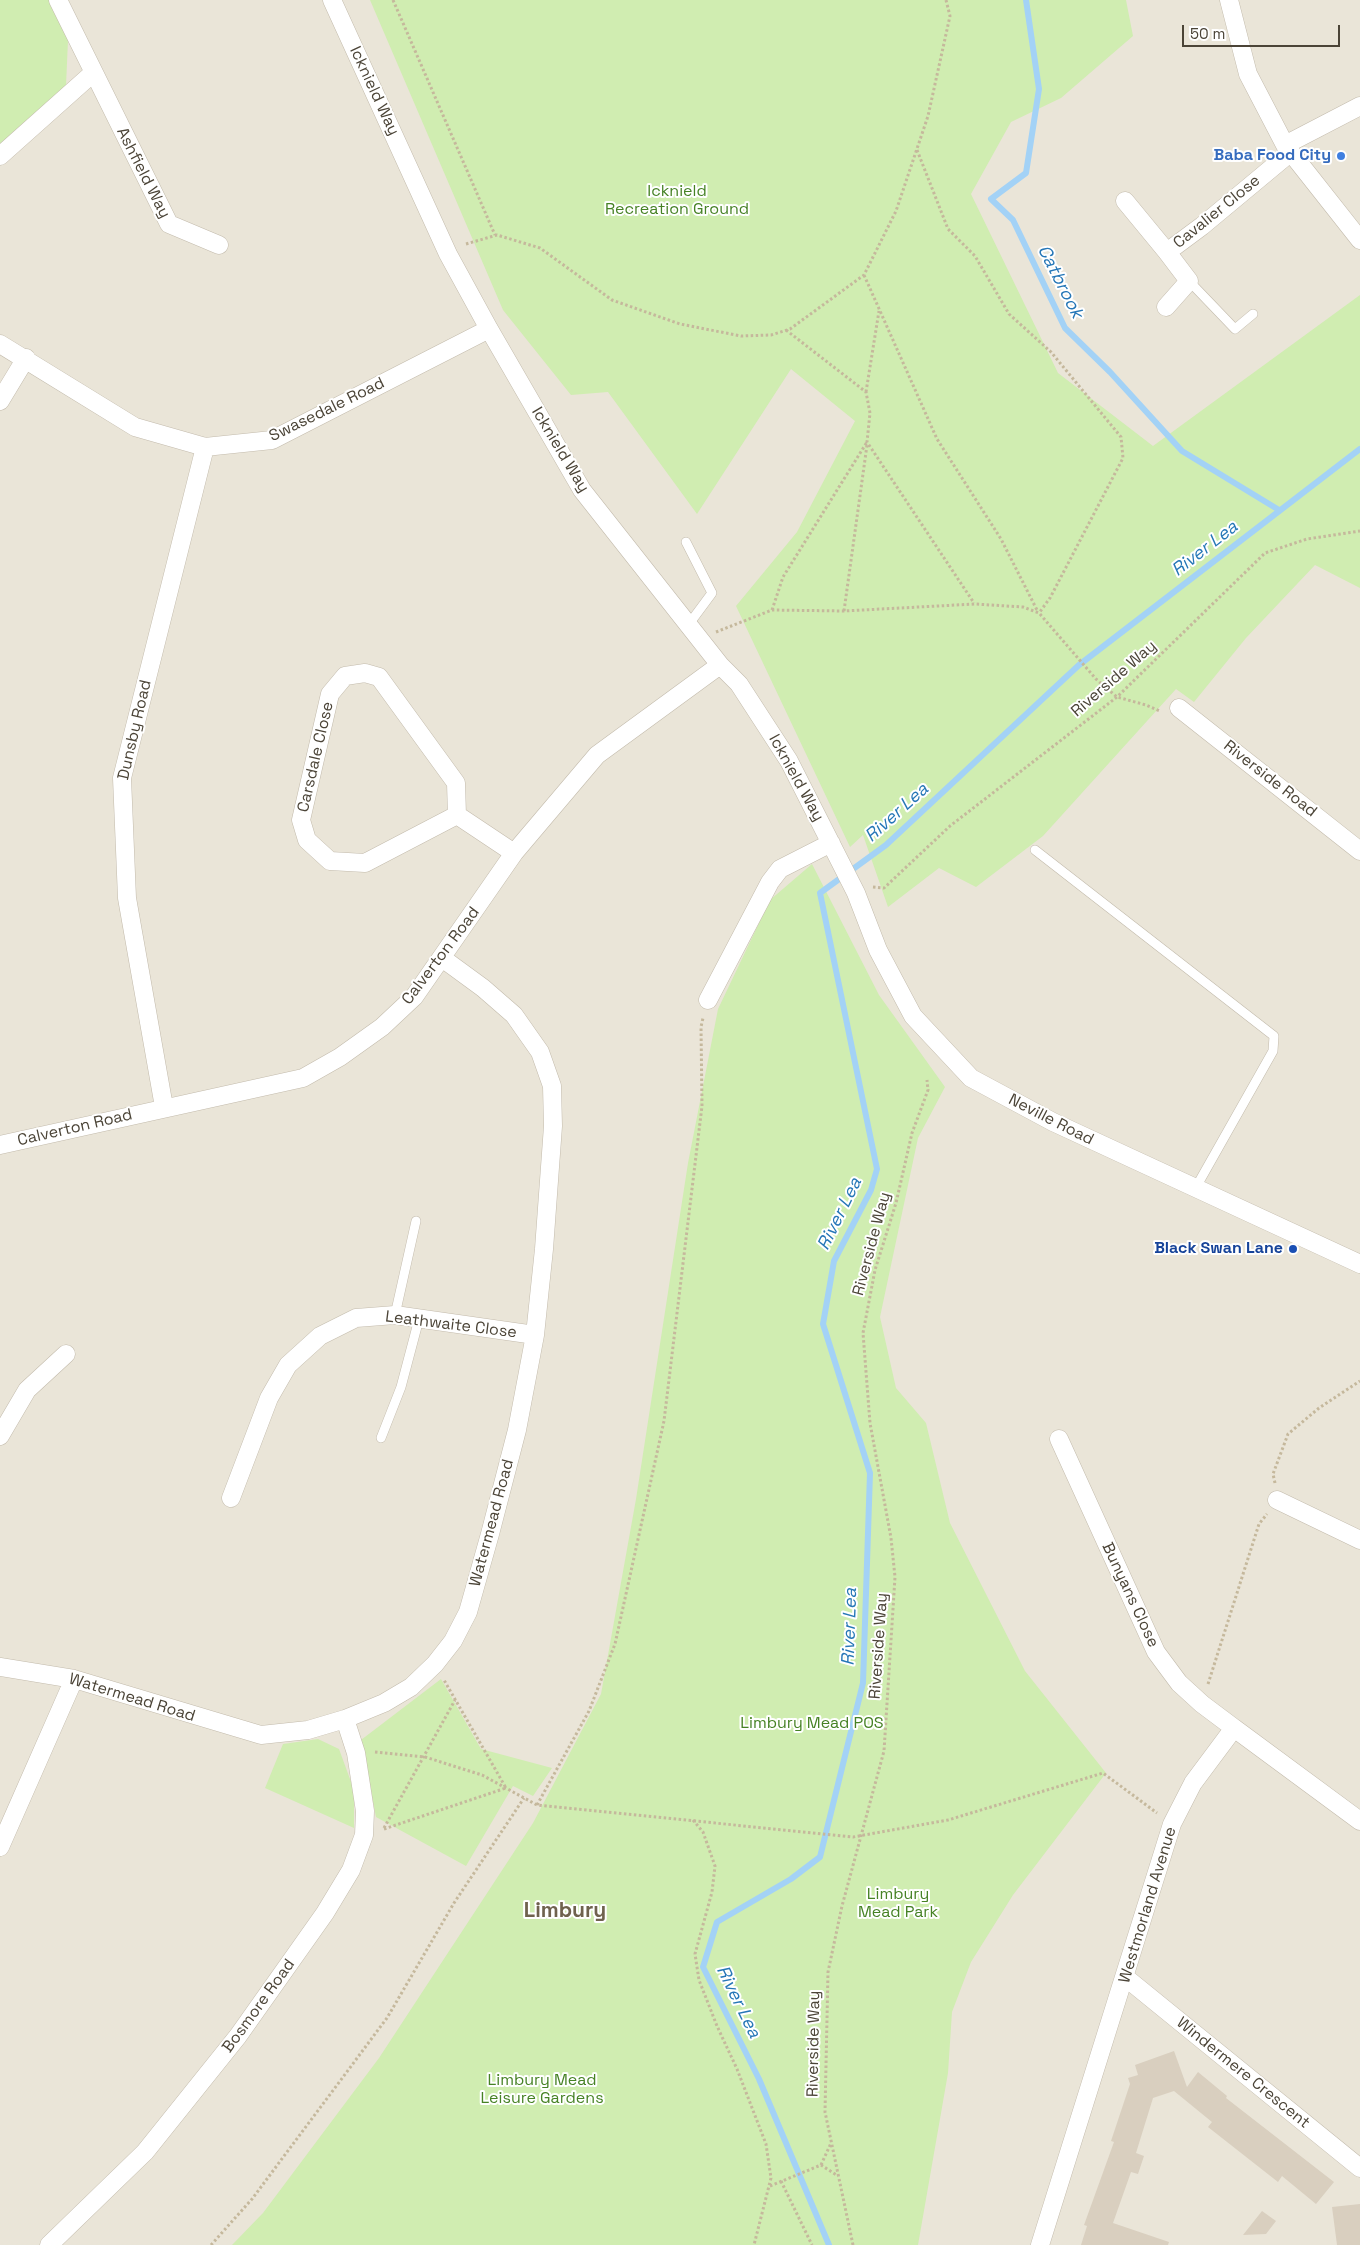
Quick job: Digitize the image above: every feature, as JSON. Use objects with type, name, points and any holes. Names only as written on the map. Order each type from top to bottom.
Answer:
[{"type":"street","name":"Ashfield Way","points":[[58,0],[169,224],[219,244]]},
{"type":"street","name":"Icknield Way","points":[[332,0],[448,254],[582,490],[720,665],[739,684],[789,760],[842,868]]},
{"type":"street","points":[[1229,0],[1248,74],[1288,149],[1360,240]]},
{"type":"street","points":[[0,156],[93,74]]},
{"type":"street","name":"Cavalier Close","points":[[1167,252],[1202,226],[1288,149],[1360,106]]},
{"type":"street","name":"Cavalier Close","points":[[1124,200],[1189,281]]},
{"type":"street","points":[[1166,307],[1189,281]]},
{"type":"street","name":"Swasedale Road","points":[[0,344],[26,358],[135,427],[205,447],[272,440],[489,329]]},
{"type":"street","points":[[0,402],[26,358]]},
{"type":"street","name":"Dunsby Road","points":[[164,1107],[127,898],[122,778],[205,447]]},
{"type":"street","name":"Calverton Road","points":[[0,1145],[164,1107],[303,1078],[340,1057],[382,1026],[414,997],[514,853],[597,756],[720,665]]},
{"type":"street","name":"Carsdale Close","points":[[365,672],[379,677],[456,783],[457,815],[364,863],[330,862],[307,840],[301,820],[330,694],[345,676],[365,672]]},
{"type":"street","name":"Riverside Road","points":[[1180,708],[1360,851]]},
{"type":"street","points":[[457,815],[514,853]]},
{"type":"street","points":[[708,1000],[770,882],[780,869],[831,844]]},
{"type":"street","name":"Neville Road","points":[[842,868],[863,889],[878,950],[913,1016],[971,1078],[1052,1122],[1360,1264]]},
{"type":"street","name":"Watermead Road","points":[[0,1667],[74,1679],[261,1735],[308,1730],[345,1719],[384,1703],[411,1687],[435,1664],[453,1641],[468,1612],[490,1534],[517,1430],[535,1336],[547,1211],[552,1126],[552,1086],[540,1052],[514,1015],[483,988],[442,958]]},
{"type":"street","name":"Leathwaite Close","points":[[231,1498],[269,1398],[288,1365],[320,1336],[356,1318],[396,1315],[535,1336]]},
{"type":"street","points":[[0,1436],[27,1390],[66,1354]]},
{"type":"street","name":"Bunyans Close","points":[[1059,1439],[1156,1652],[1179,1683],[1202,1704],[1234,1728]]},
{"type":"street","points":[[1277,1500],[1360,1540]]},
{"type":"street","points":[[0,1847],[74,1679]]},
{"type":"street","name":"Bosmore Road","points":[[49,2245],[145,2152],[238,2036],[326,1913],[351,1870],[364,1835],[364,1804],[356,1753],[345,1719]]},
{"type":"street","points":[[1234,1728],[1360,1821]]},
{"type":"street","name":"Westmorland Avenue","points":[[1040,2245],[1172,1824],[1193,1783],[1234,1728]]},
{"type":"street","name":"Windermere Crescent","points":[[1125,1977],[1360,2168]]},
{"type":"lane","points":[[1189,281],[1235,329],[1253,314]]},
{"type":"lane","points":[[686,542],[712,593],[694,631]]},
{"type":"lane","points":[[1036,850],[1274,1036],[1273,1051],[1195,1189]]},
{"type":"lane","points":[[396,1315],[416,1221]]},
{"type":"lane","points":[[381,1438],[401,1387],[419,1318]]},
{"type":"path","points":[[393,0],[495,235]]},
{"type":"path","points":[[466,244],[495,235],[540,248],[612,300],[680,324],[741,336],[771,334],[786,330],[864,275],[896,211],[928,116],[950,16],[946,0]]},
{"type":"path","points":[[917,150],[948,229],[975,256],[1010,314],[1051,352],[1121,436],[1123,458],[1050,598],[1039,613]]},
{"type":"path","points":[[864,275],[937,439],[1001,539],[1039,613],[1096,679],[1117,697],[1146,704],[1163,712],[1180,708]]},
{"type":"path","points":[[844,611],[870,413],[866,392],[880,310]]},
{"type":"path","points":[[786,330],[866,392]]},
{"type":"path","points":[[867,442],[975,604]]},
{"type":"path","points":[[772,610],[783,577],[867,442]]},
{"type":"path","name":"Riverside Way","points":[[863,889],[884,888],[950,826],[1117,697],[1266,553],[1307,539],[1360,531]]},
{"type":"path","points":[[694,631],[772,610],[844,611],[975,604],[1023,607],[1039,613]]},
{"type":"path","points":[[538,1805],[589,1711],[614,1644],[664,1421],[701,1116],[701,1027],[708,1000]]},
{"type":"path","name":"Riverside Way","points":[[853,2245],[825,2112],[828,1972],[842,1906],[884,1751],[895,1577],[891,1538],[870,1423],[863,1333],[875,1270],[896,1203],[912,1133],[928,1090],[927,1080]]},
{"type":"path","points":[[1202,1704],[1260,1524],[1277,1500],[1273,1474],[1288,1434],[1319,1408],[1360,1381]]},
{"type":"path","points":[[435,1664],[506,1788]]},
{"type":"path","points":[[384,1828],[425,1758],[455,1700]]},
{"type":"path","points":[[356,1753],[384,1752],[425,1758],[482,1776],[538,1805],[802,1830],[853,1837],[948,1820],[1103,1772],[1172,1824]]},
{"type":"path","points":[[364,1835],[506,1788]]},
{"type":"path","points":[[211,2245],[252,2199],[387,2018],[454,1903],[525,1798]]},
{"type":"path","points":[[693,1820],[703,1832],[715,1866],[712,1892],[695,1954],[699,1980],[716,2026],[737,2069],[766,2144],[772,2178],[754,2245]]},
{"type":"path","points":[[769,2186],[821,2165],[831,2142]]},
{"type":"path","points":[[821,2165],[838,2176]]},
{"type":"path","points":[[781,2181],[812,2245]]},
{"type":"shaded area","points":[[0,0],[1360,0],[1360,2245],[0,2245]]},
{"type":"green space","points":[[0,0],[49,0],[68,40],[66,86],[0,145]]},
{"type":"green space","name":"Icknield Recreation Ground","points":[[370,0],[1126,0],[1133,36],[1061,98],[1011,122],[971,194],[1058,373],[1153,446],[1360,295],[1360,588],[1315,565],[1246,638],[1194,702],[1176,689],[1043,836],[976,887],[939,868],[888,907],[863,835],[850,847],[736,606],[797,532],[855,421],[791,369],[697,514],[608,392],[571,395],[503,310]]},
{"type":"green space","name":"Limbury Mead POS","points":[[812,864],[879,995],[945,1087],[918,1138],[880,1317],[896,1388],[926,1423],[950,1523],[1025,1671],[1106,1773],[1013,1895],[971,1962],[952,2012],[948,2073],[918,2245],[232,2245],[263,2213],[379,2058],[533,1823],[601,1694],[636,1499],[688,1163],[718,1009],[770,900]]},
{"type":"green space","points":[[441,1679],[481,1749],[552,1768],[533,1796],[513,1786],[466,1866],[376,1817],[361,1740]]},
{"type":"green space","points":[[318,1739],[339,1749],[354,1790],[354,1828],[265,1788],[283,1744]]},
{"type":"building","points":[[1174,2051],[1187,2087],[1198,2072],[1227,2096],[1226,2098],[1334,2182],[1316,2204],[1282,2176],[1278,2182],[1208,2127],[1212,2122],[1174,2091],[1153,2098],[1136,2153],[1144,2156],[1138,2174],[1131,2172],[1113,2223],[1169,2242],[1168,2245],[1081,2245],[1087,2226],[1084,2225],[1114,2142],[1111,2141],[1130,2084],[1128,2078],[1138,2075],[1135,2065]]},
{"type":"building","points":[[1360,2204],[1360,2245],[1337,2245],[1332,2207]]},
{"type":"building","points":[[1262,2211],[1276,2221],[1266,2234],[1243,2235]]},
{"type":"waterway","name":"Catbrook","points":[[1026,0],[1039,89],[1026,173],[991,199],[1013,220],[1065,328],[1110,372],[1182,451],[1279,510]]},
{"type":"waterway","name":"River Lea","points":[[829,2245],[759,2079],[703,1967],[717,1922],[791,1879],[820,1857],[863,1683],[870,1473],[823,1324],[834,1261],[871,1190],[877,1169],[820,893],[886,845],[1079,665],[1360,449]]},
{"type":"place","name":"Baba Food City","points":[[1341,156]]},
{"type":"place","name":"Black Swan Lane","points":[[1293,1249]]},
{"type":"district","name":"Limbury","points":[[565,1911]]},
{"type":"park label","name":"Limbury Mead Park","points":[[898,1904]]},
{"type":"park label","name":"Limbury Mead Leisure Gardens","points":[[542,2090]]}]
